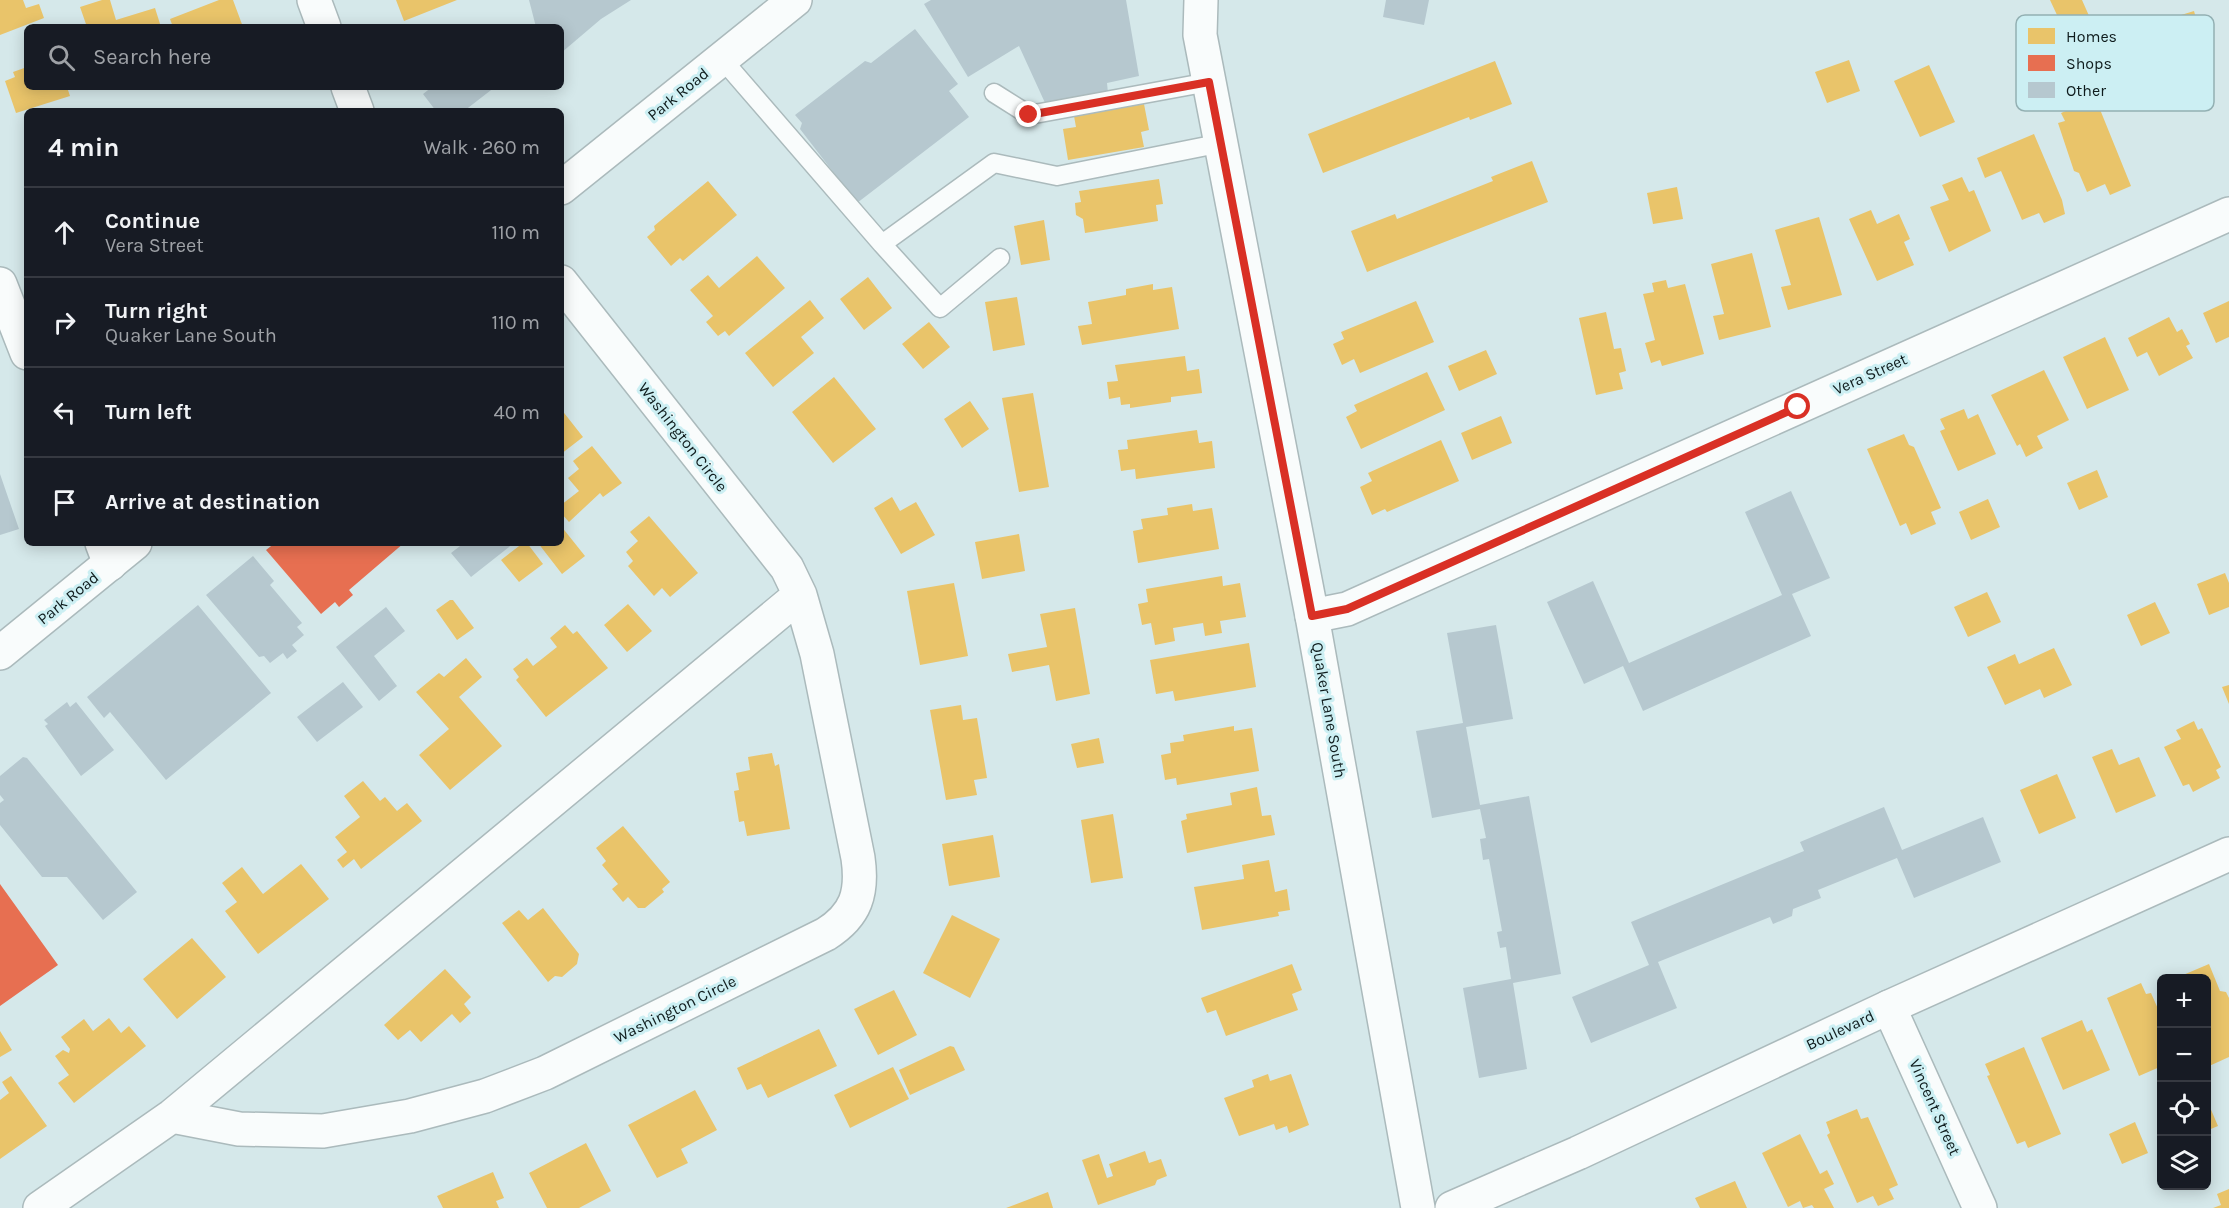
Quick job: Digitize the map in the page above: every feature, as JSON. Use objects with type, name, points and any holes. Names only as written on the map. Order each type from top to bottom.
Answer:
[{"type":"street","points":[[314,0],[323,24]]},
{"type":"street","name":"Park Road","points":[[564,186],[795,0]]},
{"type":"street","name":"Quaker Lane South","points":[[1201,0],[1200,35],[1312,616],[1418,1208]]},
{"type":"street","points":[[349,90],[356,108]]},
{"type":"street","name":"Vera Street","points":[[1312,616],[1347,609],[2229,214]]},
{"type":"street","points":[[0,284],[24,345]]},
{"type":"street","name":"Washington Circle","points":[[172,1116],[239,1129],[323,1131],[410,1116],[485,1096],[545,1073],[840,925],[852,911],[859,896],[861,879],[817,654],[800,595],[787,568],[564,286]]},
{"type":"street","name":"Park Road","points":[[0,653],[106,553],[126,546]]},
{"type":"street","points":[[40,1208],[172,1116],[800,595]]},
{"type":"street","name":"Boulevard","points":[[1452,1208],[1589,1148],[1889,1007],[2229,854]]},
{"type":"street","name":"Vincent Street","points":[[1889,1007],[1980,1208]]},
{"type":"lane","points":[[722,59],[940,308],[1000,258]]},
{"type":"lane","points":[[994,93],[1029,115],[1209,82]]},
{"type":"lane","points":[[882,244],[994,163],[1057,176],[1222,143]]},
{"type":"building: Homes","points":[[0,0],[23,0],[26,8],[39,4],[44,18],[0,35]]},
{"type":"building: Homes","points":[[102,0],[110,0],[116,20],[155,8],[160,24],[86,24],[80,7]]},
{"type":"building: Homes","points":[[219,0],[233,0],[242,24],[172,24],[170,19]]},
{"type":"building: Homes","points":[[396,0],[457,0],[404,21]]},
{"type":"building: Homes","points":[[2050,0],[2082,0],[2089,15],[2057,15]]},
{"type":"building: Homes","points":[[2194,11],[2195,15],[2181,15]]},
{"type":"building: Homes","points":[[1849,60],[1860,91],[1827,103],[1815,72]]},
{"type":"building: Homes","points":[[1495,61],[1512,104],[1470,120],[1469,117],[1323,173],[1308,134]]},
{"type":"building: Homes","points":[[1929,65],[1955,122],[1920,137],[1894,81]]},
{"type":"building: Homes","points":[[24,68],[24,90],[68,90],[70,96],[32,108],[24,108],[24,110],[16,113],[5,81],[15,77],[13,72]]},
{"type":"building: Homes","points":[[1144,104],[1149,130],[1141,132],[1144,147],[1068,160],[1063,129],[1076,127],[1074,116]]},
{"type":"building: Homes","points":[[2101,111],[2131,186],[2110,195],[2105,184],[2087,192],[2079,173],[2074,171],[2058,123],[2065,121],[2061,113]]},
{"type":"building: Homes","points":[[2034,134],[2062,200],[2065,214],[2044,223],[2039,213],[2022,220],[2001,171],[1985,178],[1977,158]]},
{"type":"building: Homes","points":[[1532,161],[1548,202],[1367,272],[1351,231],[1395,214],[1397,219],[1493,181],[1491,177]]},
{"type":"building: Homes","points":[[1962,177],[1969,192],[1974,190],[1991,231],[1949,252],[1930,207],[1949,200],[1942,185]]},
{"type":"building: Homes","points":[[1159,179],[1163,204],[1156,205],[1158,221],[1085,233],[1083,219],[1076,215],[1075,203],[1081,202],[1079,191]]},
{"type":"building: Homes","points":[[708,181],[737,215],[683,261],[680,258],[671,266],[647,237],[655,230],[654,226]]},
{"type":"building: Homes","points":[[1677,187],[1683,219],[1653,224],[1647,193]]},
{"type":"building: Homes","points":[[1871,210],[1877,224],[1899,214],[1910,239],[1904,242],[1914,265],[1877,281],[1849,219]]},
{"type":"building: Homes","points":[[1819,217],[1842,295],[1788,310],[1781,287],[1791,285],[1775,230]]},
{"type":"building: Homes","points":[[1044,220],[1050,260],[1021,265],[1014,226]]},
{"type":"building: Homes","points":[[1752,253],[1771,327],[1719,340],[1713,316],[1724,314],[1711,264]]},
{"type":"building: Homes","points":[[757,256],[785,288],[729,336],[725,331],[718,336],[706,322],[713,316],[690,290],[708,275],[719,288]]},
{"type":"building: Homes","points":[[868,277],[892,308],[864,330],[840,299]]},
{"type":"building: Homes","points":[[1666,280],[1668,288],[1685,284],[1704,354],[1662,366],[1660,360],[1651,363],[1645,343],[1655,340],[1643,294],[1654,292],[1652,283]]},
{"type":"building: Homes","points":[[1153,284],[1153,290],[1172,287],[1179,329],[1082,345],[1078,326],[1092,324],[1088,302],[1126,295],[1126,289]]},
{"type":"building: Homes","points":[[1017,297],[1025,345],[993,351],[985,302]]},
{"type":"building: Homes","points":[[810,300],[824,318],[801,337],[814,353],[773,387],[745,353]]},
{"type":"building: Homes","points":[[1416,301],[1434,342],[1360,373],[1354,359],[1342,365],[1333,344],[1344,339],[1341,332]]},
{"type":"building: Homes","points":[[2229,301],[2229,337],[2216,343],[2203,313]]},
{"type":"building: Homes","points":[[1606,312],[1614,349],[1621,348],[1626,371],[1619,373],[1623,389],[1596,395],[1579,318]]},
{"type":"building: Homes","points":[[2169,317],[2177,332],[2182,329],[2190,344],[2186,346],[2193,358],[2159,376],[2147,352],[2137,357],[2128,338]]},
{"type":"building: Homes","points":[[929,322],[950,347],[923,369],[902,344]]},
{"type":"building: Homes","points":[[2105,337],[2129,390],[2087,409],[2063,357]]},
{"type":"building: Homes","points":[[1486,350],[1497,374],[1459,391],[1448,366]]},
{"type":"building: Homes","points":[[1185,356],[1187,371],[1199,369],[1202,393],[1171,397],[1171,402],[1130,408],[1130,404],[1121,405],[1120,397],[1109,399],[1107,382],[1118,381],[1115,365]]},
{"type":"building: Homes","points":[[2044,370],[2069,420],[2037,436],[2043,448],[2026,457],[2020,444],[2017,446],[1991,395]]},
{"type":"building: Homes","points":[[1427,372],[1445,410],[1361,449],[1346,417],[1357,411],[1354,405]]},
{"type":"building: Homes","points":[[834,377],[876,429],[833,463],[792,412]]},
{"type":"building: Homes","points":[[1033,393],[1049,487],[1019,492],[1002,398]]},
{"type":"building: Homes","points":[[970,401],[989,429],[962,448],[944,419]]},
{"type":"building: Homes","points":[[1964,409],[1968,419],[1978,414],[1996,454],[1958,471],[1940,431],[1945,429],[1940,419]]},
{"type":"building: Homes","points":[[564,413],[583,437],[564,452]]},
{"type":"building: Homes","points":[[1501,416],[1512,443],[1472,460],[1461,433]]},
{"type":"building: Homes","points":[[1197,430],[1199,443],[1212,441],[1215,468],[1136,479],[1135,469],[1121,471],[1118,450],[1128,449],[1127,440]]},
{"type":"building: Homes","points":[[1904,434],[1909,445],[1914,447],[1941,508],[1931,512],[1936,524],[1911,535],[1906,523],[1900,526],[1867,449]]},
{"type":"building: Homes","points":[[1441,440],[1459,481],[1387,512],[1385,509],[1372,515],[1360,487],[1372,481],[1368,473]]},
{"type":"building: Homes","points":[[592,446],[622,483],[603,497],[600,493],[569,522],[564,516],[564,503],[579,491],[568,478],[579,469],[573,461]]},
{"type":"building: Homes","points":[[2097,470],[2108,497],[2079,510],[2067,483]]},
{"type":"building: Homes","points":[[892,497],[900,511],[916,502],[935,535],[901,554],[874,508]]},
{"type":"building: Homes","points":[[1988,499],[2000,527],[1971,540],[1959,512]]},
{"type":"building: Homes","points":[[1192,504],[1193,511],[1212,508],[1219,549],[1138,563],[1133,531],[1143,529],[1141,519],[1168,515],[1167,508]]},
{"type":"building: Homes","points":[[649,516],[698,573],[670,597],[662,588],[654,596],[628,566],[633,561],[626,552],[638,541],[630,532]]},
{"type":"building: Homes","points":[[564,530],[585,556],[562,574],[540,546],[564,546]]},
{"type":"building: Homes","points":[[1019,534],[1025,571],[982,579],[975,542]]},
{"type":"building: Homes","points":[[519,546],[529,546],[543,564],[519,582],[501,560]]},
{"type":"building: Homes","points":[[2225,573],[2229,583],[2229,607],[2209,615],[2197,584]]},
{"type":"building: Homes","points":[[1222,576],[1223,586],[1240,583],[1246,617],[1220,621],[1222,633],[1205,636],[1203,623],[1173,628],[1175,641],[1155,645],[1151,623],[1142,625],[1138,604],[1148,602],[1146,589]]},
{"type":"building: Homes","points":[[954,583],[968,656],[920,665],[907,591]]},
{"type":"building: Homes","points":[[1987,592],[2001,622],[1968,637],[1954,607]]},
{"type":"building: Homes","points":[[453,600],[474,628],[457,640],[436,610]]},
{"type":"building: Homes","points":[[2155,602],[2170,633],[2141,646],[2127,615]]},
{"type":"building: Homes","points":[[628,604],[652,631],[627,652],[604,625]]},
{"type":"building: Homes","points":[[1075,608],[1090,694],[1056,701],[1049,665],[1012,672],[1008,654],[1047,647],[1040,614]]},
{"type":"building: Homes","points":[[565,625],[573,634],[577,631],[608,668],[546,717],[516,680],[519,677],[513,669],[527,658],[533,666],[557,647],[550,638]]},
{"type":"building: Homes","points":[[1249,643],[1256,687],[1175,701],[1173,691],[1156,694],[1150,660]]},
{"type":"building: Homes","points":[[2054,648],[2072,685],[2044,698],[2040,689],[2005,705],[1987,667],[2015,654],[2019,664]]},
{"type":"building: Homes","points":[[466,658],[482,677],[459,697],[502,746],[450,790],[419,755],[449,729],[416,692],[439,673],[444,677]]},
{"type":"building: Homes","points":[[2229,685],[2229,704],[2222,687]]},
{"type":"building: Homes","points":[[961,705],[963,720],[977,718],[987,778],[974,780],[977,795],[946,800],[930,710]]},
{"type":"building: Homes","points":[[2194,721],[2198,730],[2202,728],[2221,767],[2216,770],[2220,778],[2193,792],[2189,784],[2183,786],[2164,747],[2181,739],[2176,730]]},
{"type":"building: Homes","points":[[1234,726],[1234,731],[1252,728],[1259,771],[1177,785],[1176,778],[1165,780],[1161,755],[1171,753],[1170,743],[1184,741],[1183,735]]},
{"type":"building: Homes","points":[[1099,738],[1104,763],[1077,768],[1071,744]]},
{"type":"building: Homes","points":[[2112,749],[2119,765],[2139,757],[2156,796],[2116,813],[2092,757]]},
{"type":"building: Homes","points":[[772,753],[775,766],[779,764],[790,829],[747,836],[744,821],[739,822],[734,791],[739,790],[736,773],[750,770],[748,757]]},
{"type":"building: Homes","points":[[2057,774],[2076,818],[2039,834],[2020,790]]},
{"type":"building: Homes","points":[[363,781],[380,801],[385,797],[397,811],[407,803],[422,821],[361,869],[354,859],[343,868],[337,860],[347,852],[335,837],[360,817],[344,796]]},
{"type":"building: Homes","points":[[1257,787],[1262,816],[1271,815],[1275,835],[1187,853],[1181,821],[1187,819],[1186,814],[1232,805],[1230,793]]},
{"type":"building: Homes","points":[[1113,814],[1123,878],[1091,883],[1081,820]]},
{"type":"building: Homes","points":[[623,826],[670,882],[662,889],[664,892],[645,908],[638,908],[628,897],[623,902],[612,889],[618,884],[602,865],[606,861],[596,848]]},
{"type":"building: Homes","points":[[993,835],[1000,877],[949,886],[942,844]]},
{"type":"building: Homes","points":[[1269,860],[1275,892],[1287,889],[1290,910],[1278,912],[1279,916],[1202,930],[1194,887],[1244,879],[1242,865]]},
{"type":"building: Homes","points":[[301,864],[329,899],[258,954],[225,911],[237,902],[222,883],[242,867],[263,894]]},
{"type":"building: Homes","points":[[543,908],[579,954],[577,964],[562,977],[555,976],[548,982],[502,923],[519,910],[528,920]]},
{"type":"building: Homes","points":[[952,915],[1000,939],[970,998],[923,973]]},
{"type":"building: Homes","points":[[192,938],[226,977],[177,1019],[143,979]]},
{"type":"building: Homes","points":[[1292,964],[1302,990],[1292,994],[1298,1010],[1226,1036],[1216,1010],[1207,1013],[1201,998]]},
{"type":"building: Homes","points":[[2209,964],[2220,991],[2226,992],[2229,998],[2229,1057],[2211,1065],[2211,974],[2185,974]]},
{"type":"building: Homes","points":[[445,969],[471,997],[464,1004],[471,1013],[460,1023],[452,1014],[421,1042],[410,1030],[398,1040],[384,1025]]},
{"type":"building: Homes","points":[[2141,983],[2146,994],[2151,993],[2157,1007],[2157,1068],[2139,1076],[2107,998]]},
{"type":"building: Homes","points":[[894,990],[917,1035],[878,1055],[854,1009]]},
{"type":"building: Homes","points":[[109,1018],[121,1033],[129,1026],[146,1046],[74,1103],[58,1083],[69,1075],[55,1056],[63,1050],[69,1053],[70,1049],[61,1037],[84,1019],[93,1031]]},
{"type":"building: Homes","points":[[2082,1020],[2087,1032],[2092,1029],[2110,1070],[2063,1090],[2041,1038]]},
{"type":"building: Homes","points":[[819,1029],[837,1066],[768,1098],[761,1084],[747,1090],[737,1068]]},
{"type":"building: Homes","points":[[0,1031],[12,1050],[0,1057]]},
{"type":"building: Homes","points":[[950,1046],[954,1047],[965,1070],[910,1095],[899,1070]]},
{"type":"building: Homes","points":[[2024,1047],[2061,1134],[2028,1148],[2025,1141],[2017,1144],[1987,1076],[1990,1075],[1985,1064]]},
{"type":"building: Homes","points":[[893,1067],[909,1099],[850,1128],[834,1095]]},
{"type":"building: Homes","points":[[1268,1074],[1270,1081],[1291,1074],[1309,1125],[1289,1133],[1287,1126],[1276,1130],[1274,1124],[1239,1136],[1224,1098],[1254,1087],[1252,1080]]},
{"type":"building: Homes","points":[[11,1076],[47,1126],[0,1159],[0,1100],[9,1093],[2,1082]]},
{"type":"building: Homes","points":[[695,1090],[717,1130],[681,1149],[688,1163],[657,1178],[628,1125]]},
{"type":"building: Homes","points":[[1857,1109],[1861,1119],[1868,1117],[1898,1185],[1889,1189],[1894,1199],[1878,1206],[1873,1196],[1857,1203],[1827,1135],[1830,1133],[1826,1122]]},
{"type":"building: Homes","points":[[2211,1110],[2218,1126],[2211,1129]]},
{"type":"building: Homes","points":[[2135,1122],[2148,1153],[2122,1164],[2109,1134]]},
{"type":"building: Homes","points":[[1800,1134],[1820,1174],[1827,1170],[1834,1184],[1824,1189],[1834,1208],[1814,1208],[1812,1205],[1803,1208],[1800,1201],[1788,1207],[1762,1153]]},
{"type":"building: Homes","points":[[586,1143],[611,1191],[579,1208],[547,1208],[529,1173]]},
{"type":"building: Homes","points":[[1145,1151],[1149,1163],[1161,1159],[1167,1176],[1157,1180],[1155,1185],[1098,1205],[1082,1160],[1099,1154],[1107,1178],[1113,1176],[1109,1164]]},
{"type":"building: Homes","points":[[493,1172],[504,1198],[496,1201],[499,1208],[443,1208],[437,1196]]},
{"type":"building: Homes","points":[[1735,1181],[1747,1208],[1700,1208],[1695,1198]]},
{"type":"building: Homes","points":[[2229,1189],[2229,1208],[2213,1208],[2221,1205],[2217,1194]]},
{"type":"building: Homes","points":[[1048,1192],[1053,1208],[1006,1208]]},
{"type":"building: Shops","points":[[271,546],[400,546],[349,590],[353,595],[339,607],[335,602],[321,614],[266,550]]},
{"type":"building: Shops","points":[[0,884],[58,965],[0,1006]]},
{"type":"building: Other","points":[[529,0],[631,0],[601,19],[564,50],[564,24],[535,24]]},
{"type":"building: Other","points":[[931,0],[1126,0],[1139,76],[1107,83],[1108,93],[1046,105],[1019,46],[968,77],[924,4]]},
{"type":"building: Other","points":[[1386,0],[1429,0],[1424,25],[1383,17]]},
{"type":"building: Other","points":[[915,29],[958,84],[949,91],[969,117],[857,203],[800,129],[802,123],[795,115],[865,61],[871,63]]},
{"type":"building: Other","points":[[428,90],[491,90],[468,108],[434,108],[423,94]]},
{"type":"building: Other","points":[[0,474],[19,529],[0,535]]},
{"type":"building: Other","points":[[1791,491],[1830,578],[1792,594],[1811,636],[1643,711],[1623,666],[1584,684],[1547,602],[1593,581],[1629,663],[1782,595],[1745,512]]},
{"type":"building: Other","points":[[460,546],[510,546],[471,577],[451,553]]},
{"type":"building: Other","points":[[253,556],[274,581],[270,585],[302,623],[297,627],[304,635],[292,645],[297,651],[287,659],[283,653],[270,663],[264,656],[259,657],[206,595]]},
{"type":"building: Other","points":[[198,605],[271,693],[166,780],[110,712],[104,718],[87,697]]},
{"type":"building: Other","points":[[386,607],[405,631],[374,656],[397,686],[379,701],[336,647]]},
{"type":"building: Other","points":[[1496,625],[1513,719],[1466,727],[1480,805],[1529,796],[1561,974],[1513,983],[1527,1069],[1479,1078],[1463,988],[1511,979],[1506,947],[1500,948],[1497,932],[1502,931],[1489,859],[1483,860],[1480,839],[1486,838],[1480,809],[1432,818],[1416,731],[1463,723],[1447,633]]},
{"type":"building: Other","points":[[343,682],[363,707],[317,742],[297,717]]},
{"type":"building: Other","points":[[67,702],[70,707],[76,702],[114,750],[81,776],[45,726],[48,724],[44,720]]},
{"type":"building: Other","points":[[23,757],[27,758],[137,892],[103,920],[67,877],[42,877],[0,825],[0,803],[4,800],[0,795],[0,776]]},
{"type":"building: Other","points":[[1884,807],[1902,850],[1983,817],[2001,862],[1914,898],[1897,858],[1818,890],[1821,898],[1793,909],[1792,916],[1773,924],[1770,917],[1658,962],[1677,1008],[1591,1043],[1572,997],[1649,965],[1631,922],[1804,851],[1800,842]]},
{"type":"route","points":[[1029,115],[1209,82],[1312,616],[1347,609],[1798,407]]}]
